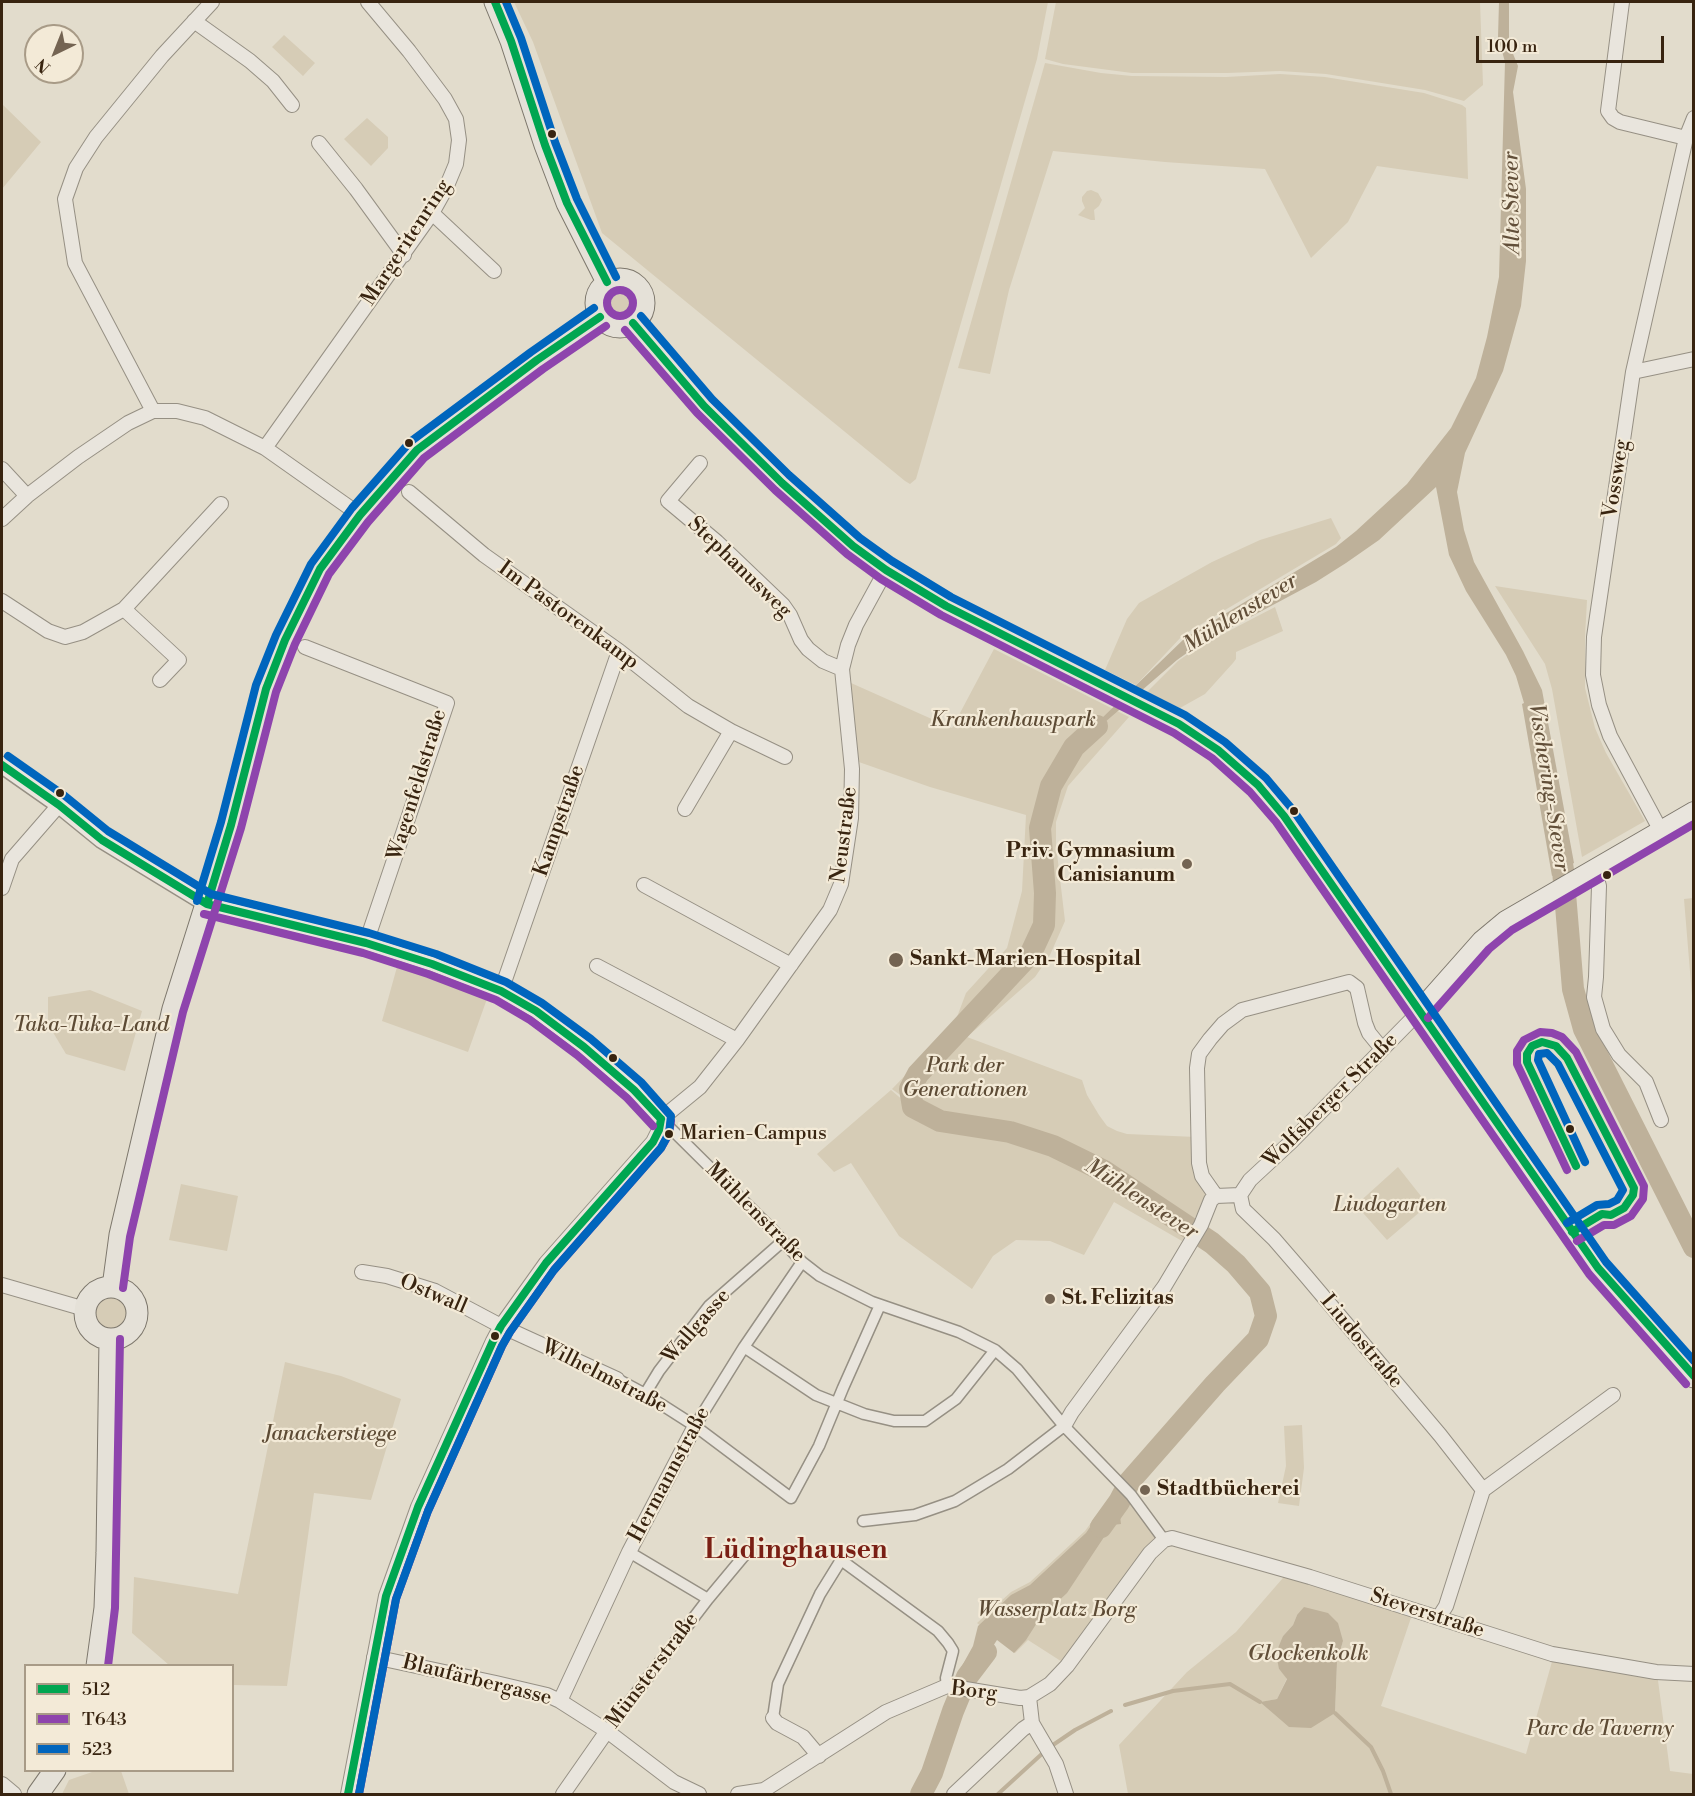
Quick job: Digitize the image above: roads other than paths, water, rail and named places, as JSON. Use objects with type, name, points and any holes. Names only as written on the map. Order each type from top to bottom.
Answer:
[{"type":"main road","points":[[495,2],[567,203],[607,282]]},
{"type":"main road","points":[[621,279],[635,284],[640,290],[643,308],[640,316],[633,323],[619,327],[605,322],[600,317],[597,310],[597,294],[607,282],[621,279]]},
{"type":"main road","points":[[113,1287],[120,1235],[173,1009],[231,825],[266,689],[281,650],[320,569],[360,514],[417,450],[537,360],[600,317]]},
{"type":"main road","points":[[633,323],[704,406],[782,483],[853,546],[886,570],[946,606],[1137,702],[1198,736],[1258,785],[1284,816],[1598,1268],[1694,1377]]},
{"type":"main road","name":"Wolfsberger Straße","points":[[1420,1011],[1482,941],[1506,921],[1694,812]]},
{"type":"main road","points":[[113,1287],[123,1290],[130,1296],[137,1315],[128,1333],[110,1340],[93,1332],[87,1326],[85,1309],[88,1300],[95,1292],[113,1287]]},
{"type":"main road","points":[[97,1664],[105,1608],[108,1553],[110,1340]]},
{"type":"main road","points":[[38,1794],[54,1772]]},
{"type":"street","points":[[153,411],[75,263],[65,199],[76,168],[96,137],[162,56],[212,2]]},
{"type":"street","name":"Margeritenring","points":[[265,448],[404,255],[432,213],[456,164],[459,140],[456,119],[445,99],[410,51],[368,2]]},
{"type":"street","points":[[1622,2],[1608,111],[1620,122],[1686,138]]},
{"type":"street","points":[[194,21],[250,61],[273,81],[292,105]]},
{"type":"street","name":"Vossweg","points":[[1661,831],[1610,736],[1599,705],[1593,675],[1594,637],[1633,372],[1686,138],[1694,118]]},
{"type":"street","points":[[319,143],[404,255]]},
{"type":"street","points":[[432,213],[494,271]]},
{"type":"street","points":[[1633,372],[1694,359]]},
{"type":"street","points":[[2,519],[27,496],[91,448],[128,423],[153,411],[177,411],[192,414],[231,430],[265,448],[360,514]]},
{"type":"street","name":"Stephanusweg","points":[[700,463],[668,501],[717,542],[783,605],[808,649],[823,661],[842,669]]},
{"type":"street","points":[[2,469],[27,496]]},
{"type":"street","name":"Im Pastorenkamp","points":[[409,492],[484,555],[619,651],[688,705],[732,731],[785,757]]},
{"type":"street","points":[[2,601],[48,631],[65,637],[82,632],[124,609],[221,504]]},
{"type":"street","name":"Neustraße","points":[[661,1119],[700,1087],[736,1040],[830,910],[841,884],[851,819],[852,769],[842,669],[856,625],[886,570]]},
{"type":"street","points":[[124,609],[179,660],[160,680]]},
{"type":"street","name":"Wagenfeldstraße","points":[[305,647],[447,703],[366,943]]},
{"type":"street","name":"Kampstraße","points":[[501,991],[619,651]]},
{"type":"street","points":[[686,809],[732,731]]},
{"type":"street","name":"Mühlenstraße","points":[[2,765],[59,805],[102,840],[207,904],[366,943],[432,964],[501,991],[536,1011],[634,1090],[802,1262],[828,1280],[880,1305],[959,1332],[995,1350],[1017,1369],[1064,1426],[1131,1495],[1164,1540]]},
{"type":"street","points":[[2,888],[12,860],[59,805]]},
{"type":"street","points":[[1589,872],[1599,886],[1594,998],[1603,1029],[1619,1055],[1646,1082],[1661,1120]]},
{"type":"street","points":[[644,885],[791,965]]},
{"type":"street","points":[[597,966],[736,1040]]},
{"type":"street","points":[[1216,1196],[1202,1176],[1199,1163],[1197,1068],[1199,1054],[1232,1017],[1242,1010],[1349,982],[1357,988],[1369,1032],[1383,1049]]},
{"type":"street","name":"Wolfsberger Straße","points":[[1240,1195],[1250,1180],[1291,1142],[1420,1011]]},
{"type":"street","points":[[348,1794],[386,1596],[418,1507],[501,1326],[546,1263],[653,1142],[661,1119]]},
{"type":"street","points":[[863,1521],[915,1515],[955,1501],[1008,1469],[1064,1426],[1164,1287],[1201,1225],[1207,1207],[1216,1196],[1240,1195]]},
{"type":"street","name":"Liudostraße","points":[[1240,1195],[1243,1209],[1274,1239],[1440,1435],[1483,1490]]},
{"type":"street","name":"Wallgasse","points":[[645,1394],[659,1371],[709,1306],[783,1241]]},
{"type":"street","name":"Hermannstraße","points":[[560,1701],[629,1552],[695,1426],[744,1347],[802,1262]]},
{"type":"street","name":"Ostwall","points":[[362,1272],[387,1276],[435,1291],[501,1326]]},
{"type":"street","points":[[2,1285],[85,1309]]},
{"type":"street","points":[[837,1405],[880,1305]]},
{"type":"street","name":"Wilhelmstraße","points":[[501,1326],[645,1394],[695,1426],[791,1498],[819,1446],[837,1405]]},
{"type":"street","points":[[744,1347],[816,1395],[837,1405],[885,1420],[925,1421],[956,1399],[995,1350]]},
{"type":"street","points":[[1439,1617],[1446,1606],[1483,1490],[1613,1395]]},
{"type":"street","name":"Steverstraße","points":[[1164,1540],[1180,1539],[1439,1617],[1552,1654],[1656,1672],[1694,1674]]},
{"type":"street","points":[[1066,1794],[1056,1764],[1032,1723],[1029,1697],[1050,1684],[1067,1666],[1150,1552],[1164,1540]]},
{"type":"street","name":"Münsterstraße","points":[[563,1794],[607,1731],[708,1599],[748,1551]]},
{"type":"street","points":[[629,1552],[708,1599]]},
{"type":"street","points":[[819,1756],[802,1737],[777,1723],[773,1718],[778,1684],[820,1594],[841,1560],[938,1631],[948,1642],[953,1651],[946,1678],[949,1686]]},
{"type":"street","name":"Blaufärbergasse","points":[[374,1657],[547,1695],[607,1731]]},
{"type":"street","name":"Borg","points":[[738,1794],[765,1790],[886,1712],[949,1686],[1020,1698],[1029,1697]]},
{"type":"street","points":[[954,1794],[1032,1723]]},
{"type":"street","points":[[607,1731],[674,1782],[699,1794]]},
{"type":"street","points":[[2,1784],[15,1794]]},
{"type":"water","name":"Alte Stever","points":[[1499,2],[1509,2],[1509,44],[1518,66],[1513,92],[1526,189],[1526,261],[1521,306],[1503,371],[1465,453],[1457,492],[1464,530],[1474,562],[1542,690],[1574,863],[1552,876],[1522,704],[1524,703],[1516,676],[1506,655],[1466,591],[1449,555],[1436,487],[1379,540],[1316,582],[1198,645],[1177,660],[1075,748],[1073,746],[1185,638],[1336,547],[1356,531],[1407,484],[1451,428],[1476,378],[1499,277],[1505,62],[1498,37]]},
{"type":"water","points":[[1111,1496],[1121,1505],[1119,1508],[1121,1524],[1112,1525],[1067,1593],[1040,1618],[1026,1640],[1014,1653],[997,1640],[972,1678],[959,1676],[958,1673],[973,1646],[978,1626],[1011,1595],[1030,1585],[1086,1533]]},
{"type":"water","name":"Glockenkolk","points":[[1304,1607],[1328,1613],[1338,1623],[1343,1641],[1337,1662],[1335,1713],[1311,1728],[1289,1727],[1260,1702],[1277,1699],[1287,1679],[1279,1669],[1276,1653],[1283,1636]]},
{"type":"waterway","name":"Mühlenstever","points":[[1097,726],[1074,747],[1051,786],[1040,828],[1045,893],[1044,925],[1031,953],[918,1074],[910,1089],[913,1107],[940,1121],[1010,1132],[1053,1146],[1104,1171],[1212,1243],[1236,1264],[1260,1292],[1266,1316],[1258,1339],[1215,1384],[1130,1481],[1119,1502],[1101,1527]]},
{"type":"waterway","name":"Vischering-Stever","points":[[1558,840],[1563,870],[1573,989],[1584,1029],[1694,1247]]},
{"type":"waterway","name":"Mühlenstever","points":[[921,1794],[932,1773],[967,1677],[986,1652]]},
{"type":"waterway","points":[[1125,1705],[1173,1691],[1230,1684],[1260,1702]]},
{"type":"waterway","points":[[1050,1747],[1075,1730],[1111,1711]]},
{"type":"waterway","points":[[1335,1713],[1371,1747],[1391,1794]]},
{"type":"waterway","points":[[998,1794],[1044,1752]]},
{"type":"place","name":"Priv. Gymnasium Canisianum","points":[[1187,864]]},
{"type":"place","name":"Sankt-Marien-Hospital","points":[[896,960]]},
{"type":"place","name":"Marien-Campus","points":[[669,1134]]},
{"type":"place","name":"St. Felizitas","points":[[1050,1299]]},
{"type":"place","name":"Stadtbücherei","points":[[1145,1490]]},
{"type":"district","name":"Lüdinghausen","points":[[796,1552]]},
{"type":"park label","name":"Krankenhauspark","points":[[1013,721]]},
{"type":"park label","name":"Taka-Tuka-Land","points":[[91,1026]]},
{"type":"park label","name":"Park der Generationen","points":[[965,1079]]},
{"type":"park label","name":"Liudogarten","points":[[1390,1206]]},
{"type":"park label","name":"Janackerstiege","points":[[330,1435]]},
{"type":"park label","name":"Wasserplatz Borg","points":[[1057,1611]]},
{"type":"park label","name":"Parc de Taverny","points":[[1600,1730]]}]
